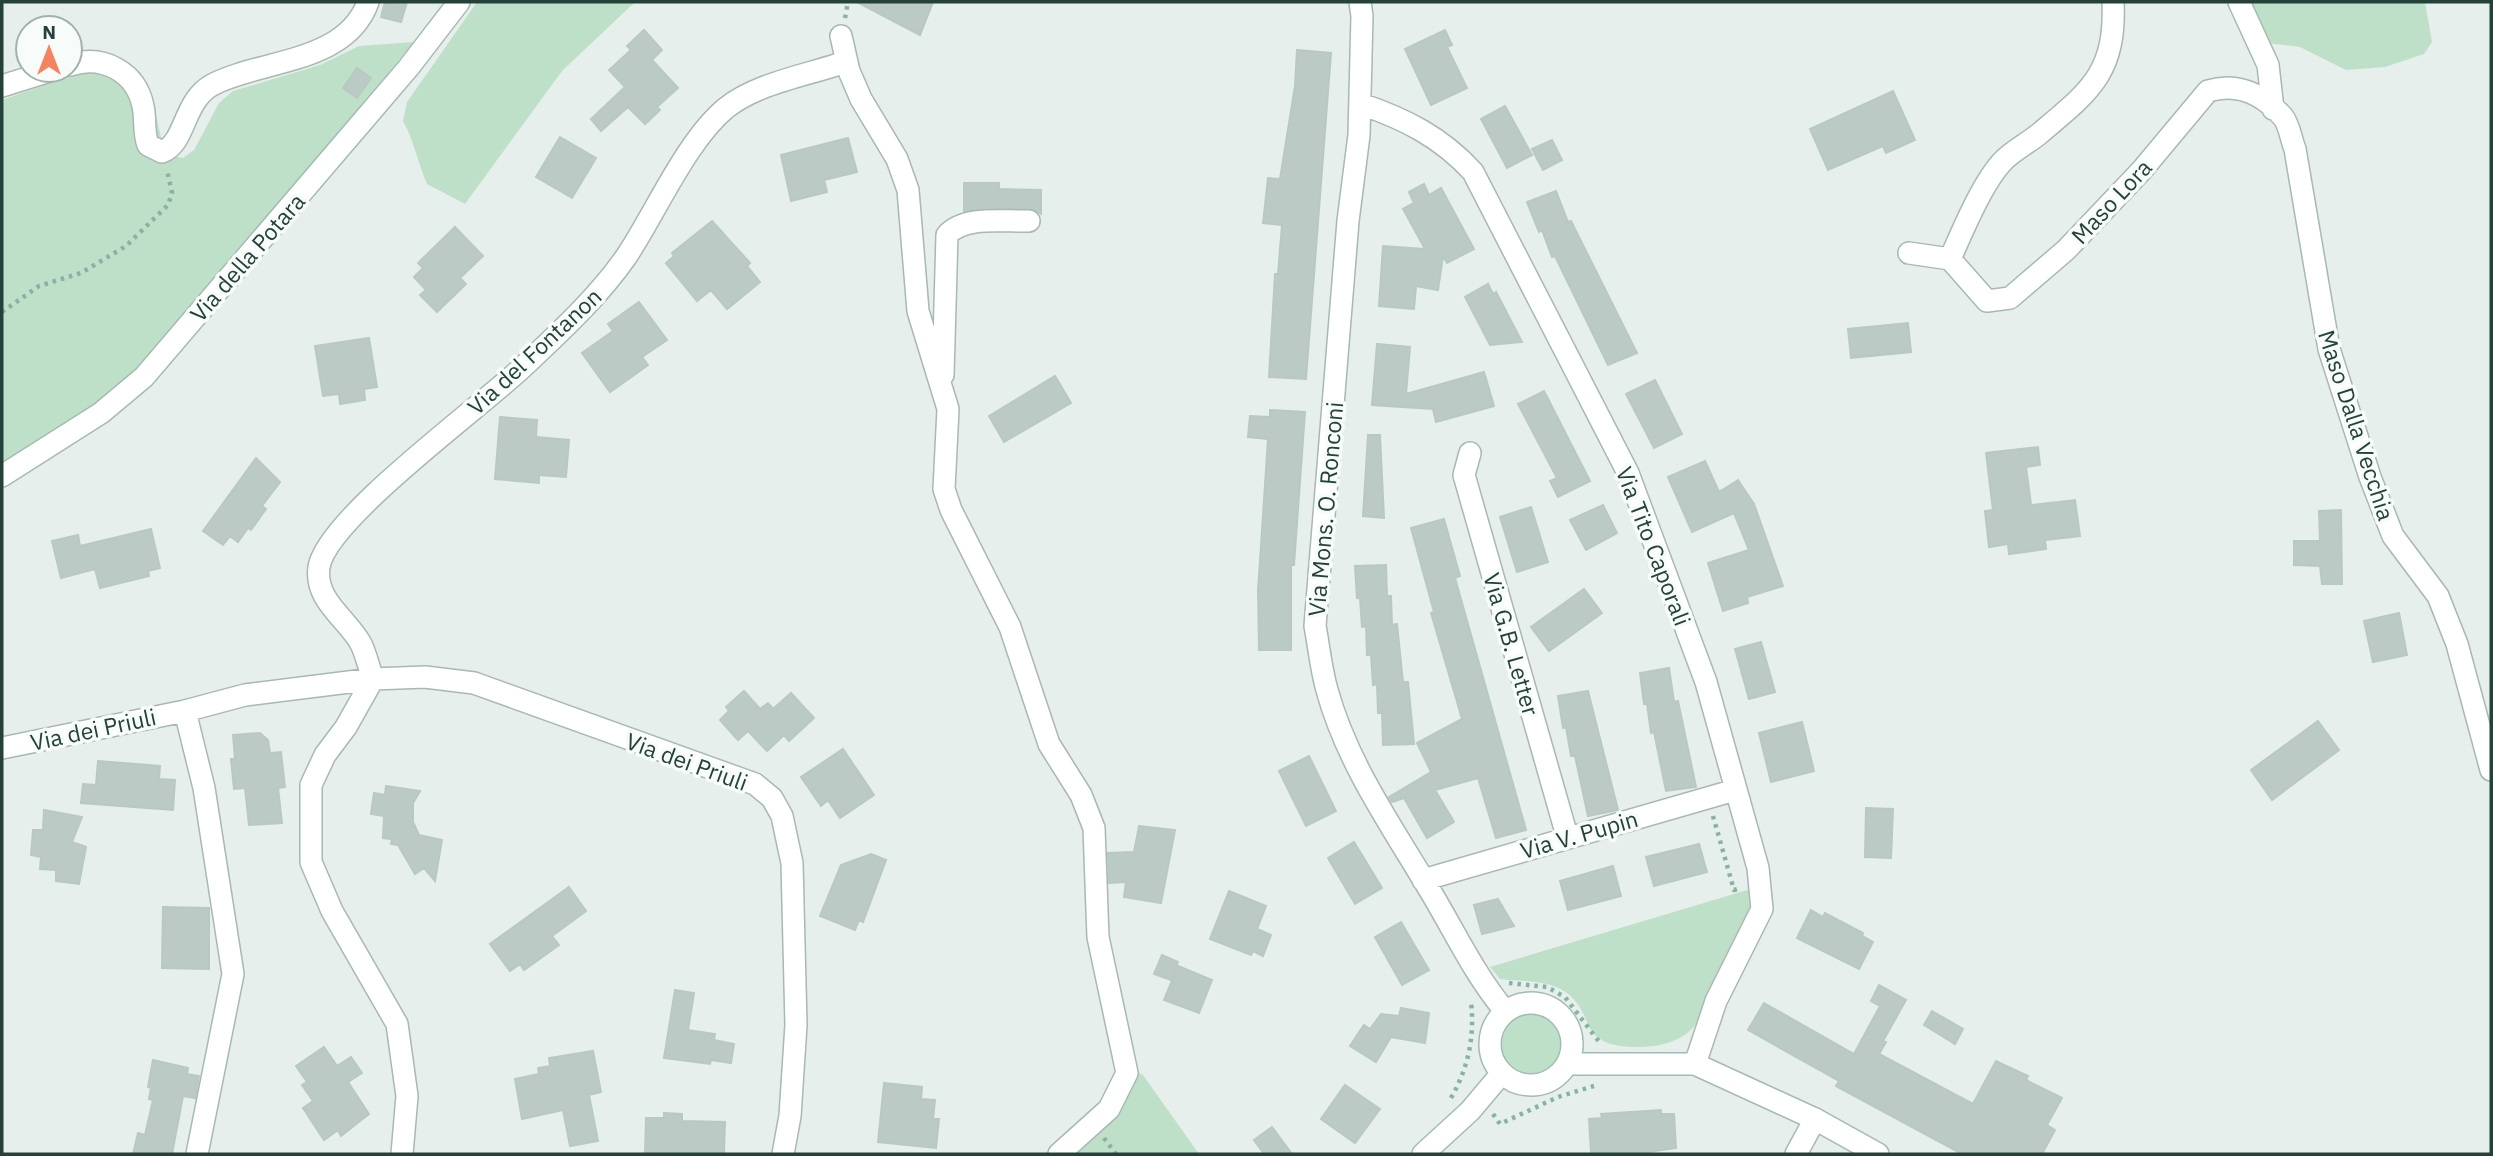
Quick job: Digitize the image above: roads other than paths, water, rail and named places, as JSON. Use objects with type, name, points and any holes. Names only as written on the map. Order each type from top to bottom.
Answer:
[{"type":"street","points":[[84,61],[107,64],[124,73],[141,97],[148,145],[162,152],[176,141],[193,99],[205,89],[225,79],[315,51],[342,38],[358,20],[368,2]]},
{"type":"street","name":"Via della Potara","points":[[2,476],[101,413],[144,377],[409,67],[459,2]]},
{"type":"street","name":"Via Mons. O. Ronconi","points":[[1360,2],[1361,104],[1315,626],[1326,690],[1350,752],[1392,833],[1488,991],[1505,1011]]},
{"type":"street","points":[[1909,253],[1950,259],[1970,213],[2003,161],[2038,135],[2106,68],[2115,30],[2113,2]]},
{"type":"street","points":[[2239,2],[2268,65],[2273,109]]},
{"type":"street","points":[[841,37],[849,71],[861,99],[897,159],[908,190],[918,311],[948,409],[944,489],[1010,627],[1049,744],[1081,794],[1094,828],[1098,937],[1127,1073],[1109,1109],[1059,1154]]},
{"type":"street","name":"Via del Fontanon","points":[[373,679],[360,642],[334,612],[323,589],[319,566],[334,539],[376,492],[524,367],[597,294],[627,256],[669,183],[725,108],[749,94],[839,64]]},
{"type":"street","name":"Maso Lora","points":[[1950,259],[1987,300],[2010,298],[2108,207],[2208,91],[2226,86],[2249,90],[2273,109]]},
{"type":"street","name":"Via Tito Caporali","points":[[1361,104],[1421,127],[1457,155],[1473,172],[1628,473],[1706,682],[1758,868],[1762,909],[1716,1001],[1695,1064]]},
{"type":"street","name":"Maso Dalla Vecchia","points":[[2273,109],[2284,118],[2295,149],[2329,349],[2370,477],[2393,536],[2438,596],[2457,644],[2491,770]]},
{"type":"street","points":[[943,391],[947,235],[953,228],[967,223],[1029,221]]},
{"type":"street","name":"Via G.B. Letter","points":[[1470,453],[1464,475],[1567,836]]},
{"type":"street","name":"Via dei Priuli","points":[[2,748],[185,711],[246,695],[373,679],[425,677],[474,683],[749,782],[772,798],[788,834],[792,863],[795,1049],[790,1116],[783,1154]]},
{"type":"street","points":[[373,679],[346,727],[325,755],[311,785],[311,862],[339,923],[397,1024],[407,1096],[402,1154]]},
{"type":"street","name":"Via dei Priuli","points":[[185,711],[204,788],[233,974],[197,1154]]},
{"type":"street","name":"Via V. Pupin","points":[[1423,880],[1567,836],[1735,790]]},
{"type":"street","points":[[1532,1002],[1546,1005],[1558,1012],[1572,1036],[1568,1064],[1560,1074],[1537,1085],[1524,1084],[1502,1073],[1495,1064],[1490,1041],[1497,1020],[1505,1011],[1518,1004],[1532,1002]]},
{"type":"street","points":[[1568,1064],[1695,1064],[1815,1119],[1878,1154]]},
{"type":"street","points":[[1423,1154],[1481,1098],[1502,1073]]},
{"type":"street","points":[[1796,1154],[1815,1119]]}]
